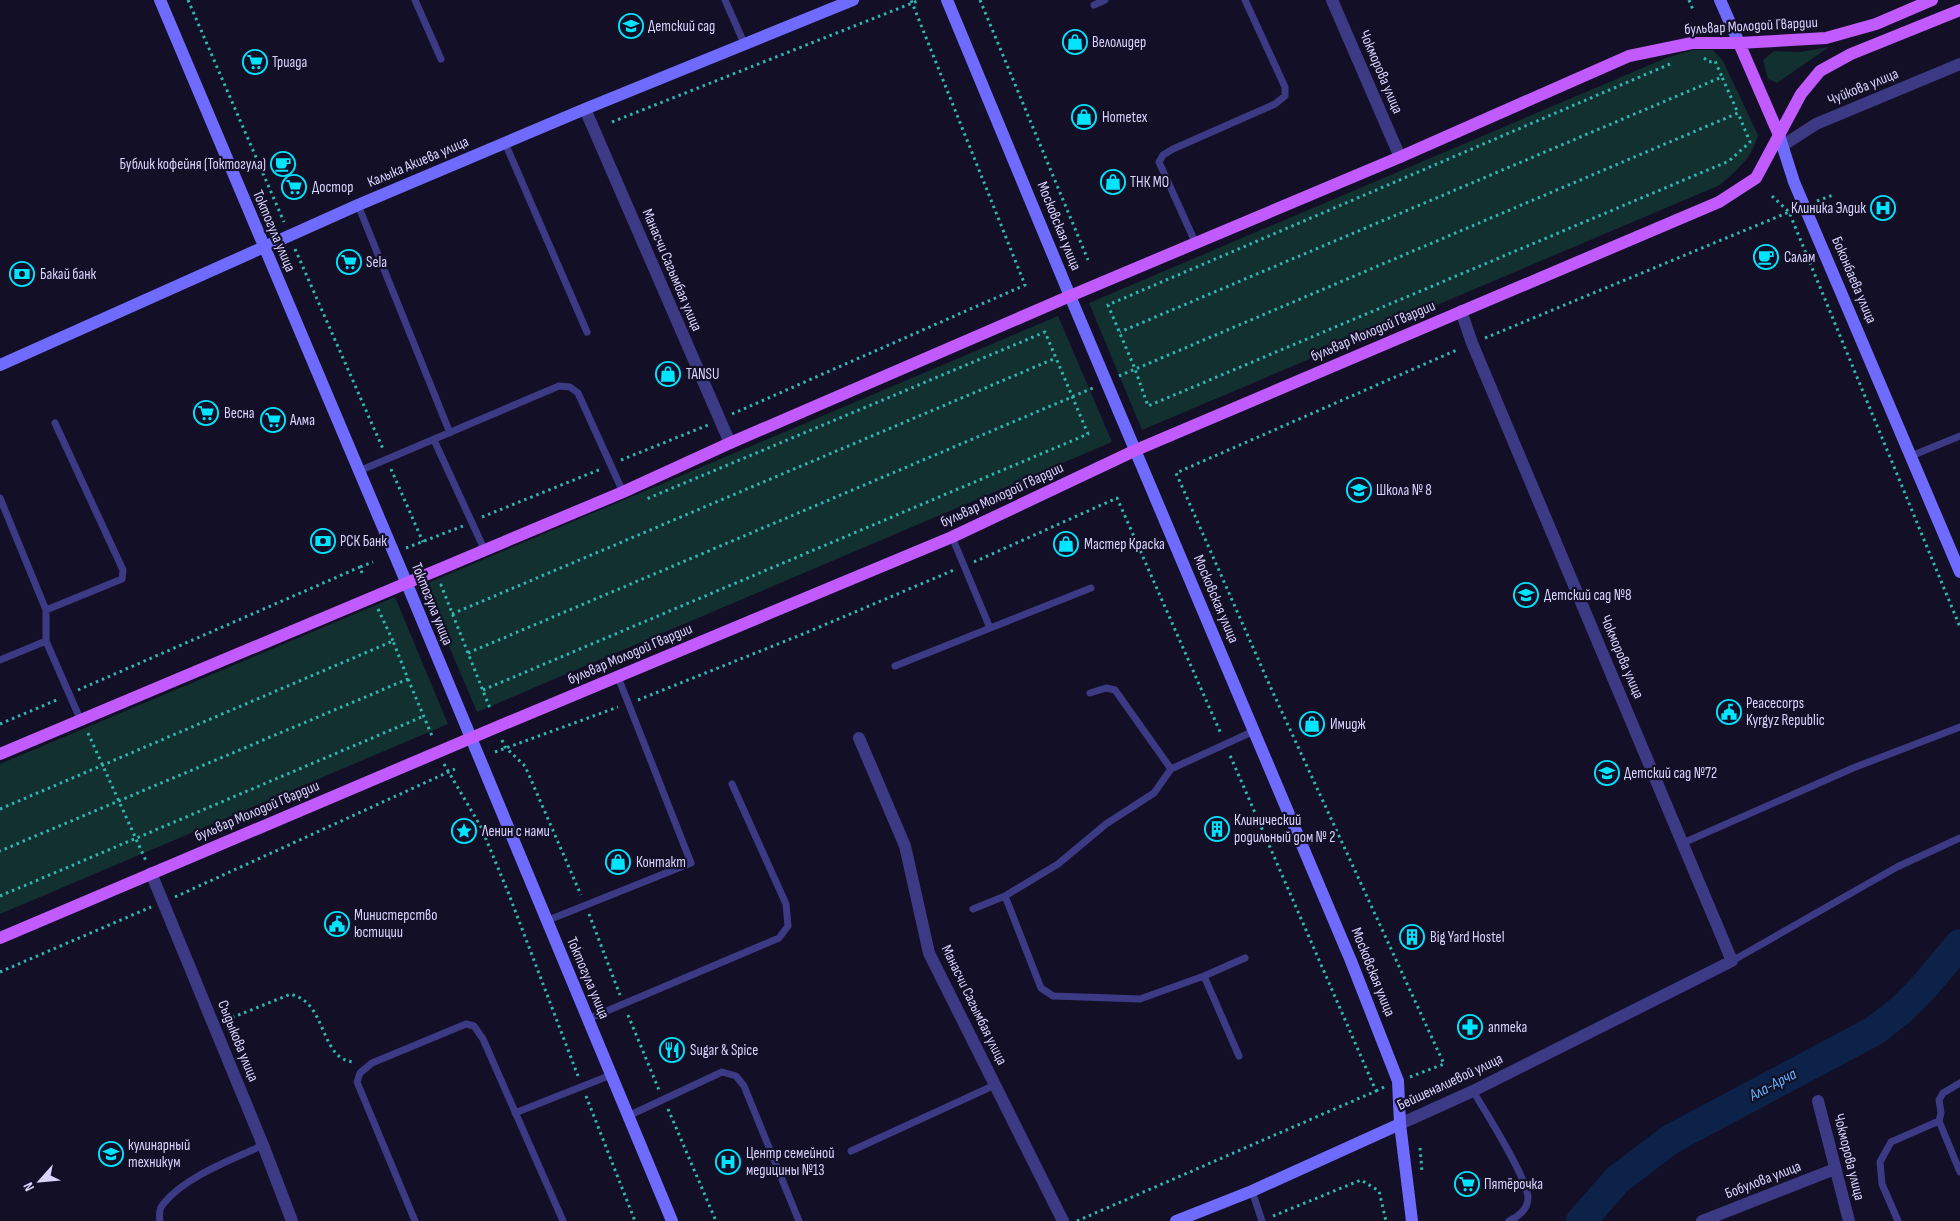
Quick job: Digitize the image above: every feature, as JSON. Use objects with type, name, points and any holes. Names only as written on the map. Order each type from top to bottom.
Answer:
[{"type":"main road","name":"Токтогула улица","points":[[160,0],[407,584],[672,1221]]},
{"type":"main road","name":"Калыка Акиева улица","points":[[0,365],[358,205],[744,43],[853,0]]},
{"type":"main road","name":"Московская улица","points":[[947,0],[1351,961],[1398,1081],[1400,1124],[1412,1221]]},
{"type":"main road","name":"Боконбаева улица","points":[[1720,0],[1780,141],[1794,182],[1960,572]]},
{"type":"main road","name":"бульвар Молодой Гвардии","points":[[0,754],[81,722],[623,492],[730,443],[1629,56],[1692,43],[1739,43],[1826,38],[1876,24],[1932,0]]},
{"type":"main road","name":"бульвар Молодой Гвардии","points":[[0,938],[618,676],[952,537],[1136,450],[1719,202],[1756,178],[1780,141],[1801,94],[1820,71],[1851,54],[1960,10]]},
{"type":"main road","name":"Бейшеналиевой улица","points":[[1176,1221],[1252,1191],[1400,1124]]},
{"type":"street","name":"Чокморова улица","points":[[1332,0],[1400,156]]},
{"type":"street","name":"Чуйкова улица","points":[[1780,141],[1960,64]]},
{"type":"street","name":"Манасчи Сагымбая улица","points":[[585,109],[730,443]]},
{"type":"street","name":"Чокморова улица","points":[[1461,311],[1472,343],[1732,960]]},
{"type":"street","name":"Манасчи Сагымбая улица","points":[[859,738],[904,846],[930,953],[1063,1221]]},
{"type":"street","name":"Сыдыкова улица","points":[[151,874],[263,1145],[292,1221]]},
{"type":"street","name":"Бейшеналиевой улица","points":[[1400,1124],[1473,1091],[1732,960]]},
{"type":"street","name":"Чокморова улица","points":[[1818,1101],[1849,1221]]},
{"type":"street","name":"Бобулова улица","points":[[1702,1221],[1835,1169]]},
{"type":"lane","points":[[415,0],[441,59]]},
{"type":"lane","points":[[725,0],[744,43]]},
{"type":"lane","points":[[1094,5],[1106,0]]},
{"type":"lane","points":[[1196,244],[1159,162],[1163,155],[1275,104],[1285,96],[1284,87],[1245,0]]},
{"type":"lane","points":[[505,143],[587,332]]},
{"type":"lane","points":[[358,205],[450,433]]},
{"type":"lane","points":[[359,471],[559,386],[570,386],[578,393],[623,492]]},
{"type":"lane","points":[[46,610],[122,579],[123,570],[55,423]]},
{"type":"lane","points":[[1911,456],[1960,436]]},
{"type":"lane","points":[[434,440],[485,551]]},
{"type":"lane","points":[[0,498],[46,610],[46,641],[81,722]]},
{"type":"lane","points":[[952,537],[990,628]]},
{"type":"lane","points":[[895,666],[1091,588]]},
{"type":"lane","points":[[0,660],[46,641]]},
{"type":"lane","points":[[546,921],[691,863],[618,676]]},
{"type":"lane","points":[[1090,693],[1106,688],[1115,690],[1171,769]]},
{"type":"lane","points":[[1683,843],[1853,768],[1960,727]]},
{"type":"lane","points":[[972,909],[1005,896],[1058,864],[1106,824],[1154,793],[1171,769],[1254,732]]},
{"type":"lane","points":[[588,1019],[779,938],[788,926],[786,904],[732,784]]},
{"type":"lane","points":[[1732,960],[1897,867],[1960,838]]},
{"type":"lane","points":[[1005,896],[1041,988],[1053,996],[1140,999],[1204,976],[1245,958]]},
{"type":"lane","points":[[1204,976],[1239,1056]]},
{"type":"lane","points":[[415,1221],[357,1082],[360,1074],[372,1064],[466,1024],[474,1026],[483,1039],[563,1221]]},
{"type":"lane","points":[[628,1116],[722,1072],[736,1076],[744,1086],[799,1221]]},
{"type":"lane","points":[[515,1113],[611,1075]]},
{"type":"lane","points":[[1960,1083],[1943,1093],[1939,1100],[1941,1113],[1939,1121],[1960,1172]]},
{"type":"lane","points":[[851,1151],[995,1085]]},
{"type":"lane","points":[[1473,1091],[1523,1179],[1528,1198],[1526,1208],[1510,1221]]},
{"type":"lane","points":[[1898,1221],[1882,1184],[1880,1162],[1891,1142],[1939,1121]]},
{"type":"lane","points":[[160,1221],[159,1214],[162,1204],[180,1188],[195,1178],[263,1145]]},
{"type":"lane","points":[[1252,1191],[1262,1221]]},
{"type":"path","points":[[188,0],[423,542]]},
{"type":"path","points":[[612,122],[920,0]]},
{"type":"path","points":[[980,0],[1088,260]]},
{"type":"path","points":[[1689,0],[1694,12]]},
{"type":"path","points":[[911,2],[1025,285]]},
{"type":"path","points":[[1677,60],[1108,305],[1135,369],[1148,406],[1729,161],[1750,142],[1715,61],[1709,62],[1701,55]]},
{"type":"path","points":[[1120,332],[1722,77]]},
{"type":"path","points":[[468,653],[1738,113]]},
{"type":"path","points":[[1814,202],[1833,195]]},
{"type":"path","points":[[1772,196],[1789,212],[1960,626]]},
{"type":"path","points":[[1444,1064],[1270,686],[1176,473],[1472,343],[1789,212]]},
{"type":"path","points":[[483,690],[1088,434],[1045,332],[642,501]]},
{"type":"path","points":[[452,614],[1056,358]]},
{"type":"path","points":[[495,752],[628,704],[803,634],[964,566],[1117,498],[1376,1091],[1076,1221]]},
{"type":"path","points":[[0,724],[373,562]]},
{"type":"path","points":[[360,568],[362,573]]},
{"type":"path","points":[[450,582],[441,586],[491,711]]},
{"type":"path","points":[[377,608],[393,641],[432,736]]},
{"type":"path","points":[[0,809],[393,641]]},
{"type":"path","points":[[0,851],[408,678]]},
{"type":"path","points":[[0,896],[424,716]]},
{"type":"path","points":[[81,722],[103,765],[151,874]]},
{"type":"path","points":[[502,738],[505,747],[526,766],[585,905],[663,1099],[716,1221]]},
{"type":"path","points":[[444,764],[481,827],[635,1221]]},
{"type":"path","points":[[0,972],[164,902],[455,770]]},
{"type":"path","points":[[214,1025],[291,994],[303,999],[315,1013],[335,1053],[345,1062],[372,1064]]},
{"type":"path","points":[[1262,1221],[1361,1180],[1379,1192],[1386,1221]]},
{"type":"green space","points":[[1829,47],[1777,83],[1768,79],[1763,60],[1774,51],[1800,52]]},
{"type":"green space","points":[[1693,50],[1713,50],[1723,61],[1758,135],[1748,157],[1720,185],[1142,430],[1089,303],[1666,58]]},
{"type":"green space","points":[[1058,316],[1112,442],[477,712],[423,585]]},
{"type":"green space","points":[[395,597],[448,724],[0,914],[0,764]]},
{"type":"waterway","name":"Ала-Арча","points":[[1581,1221],[1618,1179],[1671,1139],[1874,1031],[1901,1010],[1922,989],[1960,944]]},
{"type":"place","name":"Детский сад","points":[[631,26]]},
{"type":"place","name":"Велолидер","points":[[1075,42]]},
{"type":"place","name":"Триада","points":[[255,62]]},
{"type":"place","name":"Hometex","points":[[1084,117]]},
{"type":"place","name":"Бублик кофейня (Токтогула)","points":[[283,164]]},
{"type":"place","name":"ТНК МО","points":[[1113,182]]},
{"type":"place","name":"Достор","points":[[294,187]]},
{"type":"place","name":"Клиника Элдик","points":[[1883,208]]},
{"type":"place","name":"Салам","points":[[1766,257]]},
{"type":"place","name":"Sela","points":[[349,262]]},
{"type":"place","name":"Бакай банк","points":[[22,274]]},
{"type":"place","name":"TANSU","points":[[668,374]]},
{"type":"place","name":"Весна","points":[[206,413]]},
{"type":"place","name":"Алма","points":[[273,420]]},
{"type":"place","name":"Школа № 8","points":[[1359,490]]},
{"type":"place","name":"РСК Банк","points":[[323,541]]},
{"type":"place","name":"Мастер Краска","points":[[1066,544]]},
{"type":"place","name":"Детский сад №8","points":[[1526,595]]},
{"type":"place","name":"Peacecorps Kyrgyz Republic","points":[[1729,712]]},
{"type":"place","name":"Имидж","points":[[1312,724]]},
{"type":"place","name":"Детский сад №72","points":[[1607,773]]},
{"type":"place","name":"Клинический родильный дом № 2","points":[[1217,829]]},
{"type":"place","name":"Ленин с нами","points":[[464,831]]},
{"type":"place","name":"Контакт","points":[[618,862]]},
{"type":"place","name":"Министерство юстиции","points":[[337,924]]},
{"type":"place","name":"Big Yard Hostel","points":[[1412,937]]},
{"type":"place","name":"аптека","points":[[1470,1027]]},
{"type":"place","name":"Sugar & Spice","points":[[672,1050]]},
{"type":"place","name":"кулинарный техникум","points":[[111,1154]]},
{"type":"place","name":"Центр семейной медицины №13","points":[[728,1162]]},
{"type":"place","name":"Пятёрочка","points":[[1467,1184]]}]
